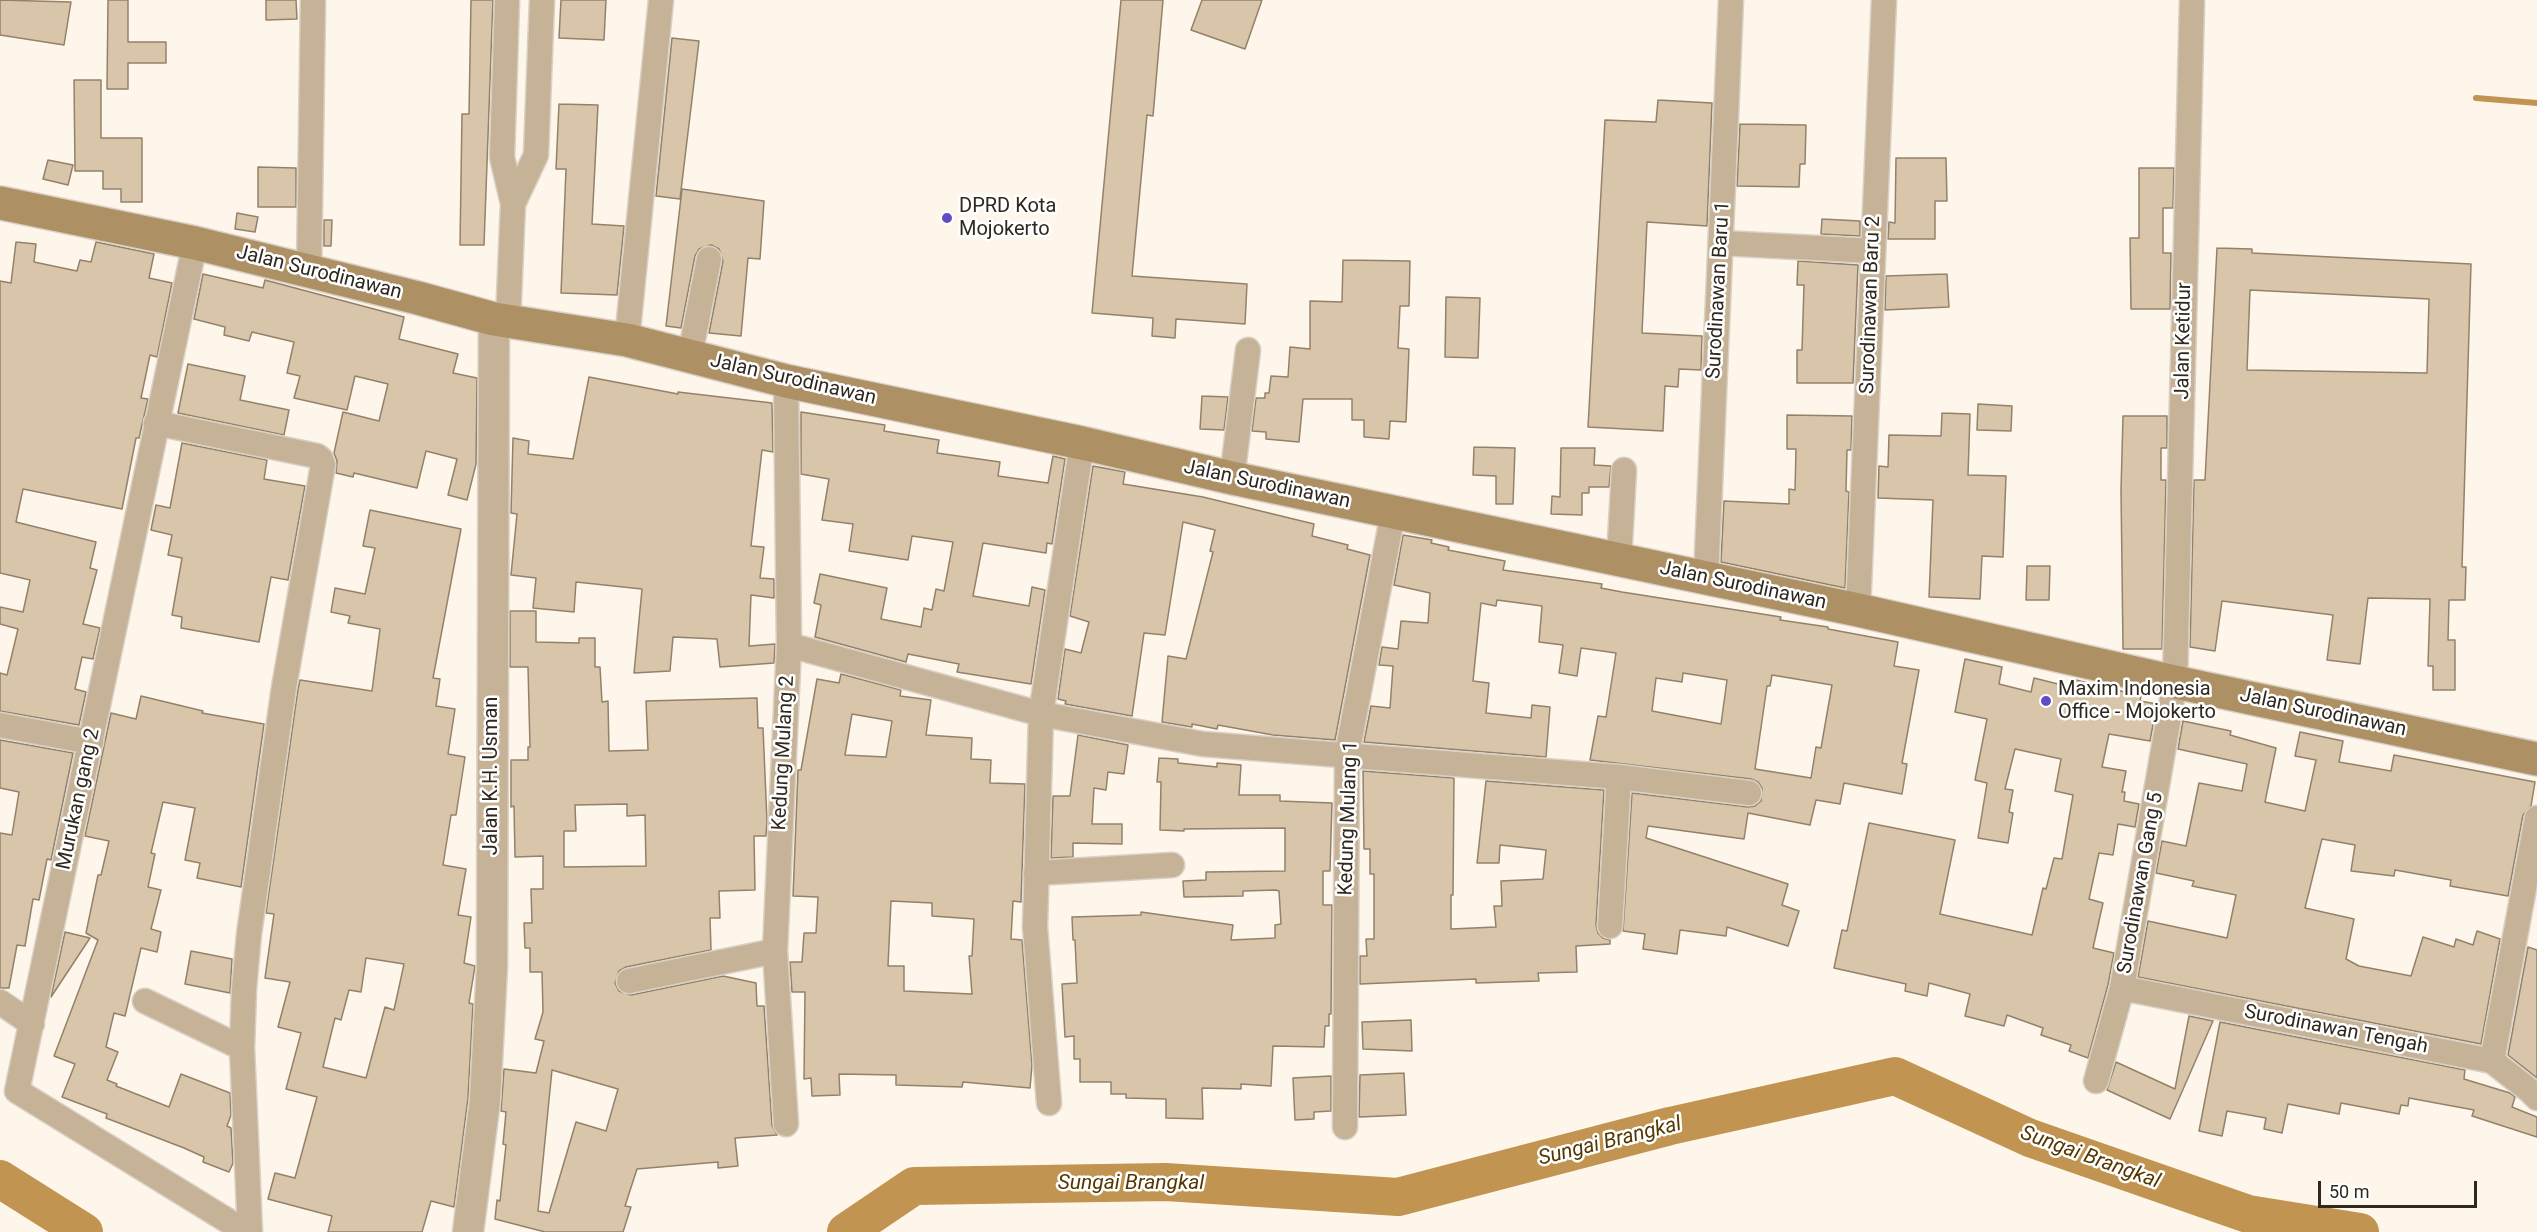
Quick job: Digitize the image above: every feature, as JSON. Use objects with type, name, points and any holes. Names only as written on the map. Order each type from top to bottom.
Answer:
[{"type":"main road","name":"Jalan Surodinawan","points":[[0,203],[195,243],[501,320],[627,340],[786,381],[1082,443],[1393,513],[1858,610],[2175,682],[2537,759]]},
{"type":"street","points":[[309,271],[313,0]]},
{"type":"street","points":[[507,0],[502,157],[513,204]]},
{"type":"street","points":[[501,320],[513,204],[536,154],[542,0]]},
{"type":"street","points":[[627,340],[662,0]]},
{"type":"street","name":"Surodinawan Baru 1","points":[[1706,579],[1731,0]]},
{"type":"street","name":"Surodinawan Baru 2","points":[[1858,610],[1884,0]]},
{"type":"street","name":"Jalan Ketidur","points":[[2175,682],[2192,0]]},
{"type":"street","name":"Murukan gang 2","points":[[195,243],[32,1024],[9,1087],[248,1232]]},
{"type":"street","points":[[1720,243],[1873,251]]},
{"type":"street","points":[[690,356],[709,260]]},
{"type":"street","name":"Jalan K.H. Usman","points":[[468,1232],[485,1100],[492,966],[501,320]]},
{"type":"street","points":[[1232,478],[1248,350]]},
{"type":"street","name":"Kedung Mulang 2","points":[[786,381],[789,645],[775,951],[786,1124]]},
{"type":"street","points":[[156,423],[317,456],[321,459],[322,465],[284,687],[249,934],[242,1048],[248,1232]]},
{"type":"street","points":[[1049,1103],[1035,927],[1041,714],[1082,443]]},
{"type":"street","points":[[1619,560],[1624,471]]},
{"type":"street","name":"Kedung Mulang 1","points":[[1345,1127],[1347,754],[1393,513]]},
{"type":"street","points":[[789,645],[1041,714],[1203,744],[1619,777],[1749,793]]},
{"type":"street","name":"Surodinawan Gang 5","points":[[2096,1081],[2122,988],[2175,682]]},
{"type":"street","points":[[0,725],[91,742]]},
{"type":"street","points":[[1610,927],[1619,777]]},
{"type":"street","points":[[2492,1061],[2537,818]]},
{"type":"street","points":[[1036,873],[1172,865]]},
{"type":"street","points":[[630,981],[775,951]]},
{"type":"street","name":"Surodinawan Tengah","points":[[2122,988],[2492,1061],[2537,1098]]},
{"type":"street","points":[[145,1001],[242,1048]]},
{"type":"street","points":[[0,1002],[32,1024]]},
{"type":"building","points":[[0,0],[71,2],[64,45],[0,35]]},
{"type":"building","points":[[108,0],[128,0],[128,42],[166,42],[166,63],[128,63],[128,89],[107,89]]},
{"type":"building","points":[[266,0],[296,0],[297,19],[266,20]]},
{"type":"building","points":[[471,0],[493,0],[484,245],[460,245],[462,114],[469,114]]},
{"type":"building","points":[[561,0],[606,0],[604,40],[559,38]]},
{"type":"building","points":[[1121,0],[1163,0],[1153,116],[1147,115],[1132,276],[1247,284],[1245,324],[1176,319],[1175,338],[1152,336],[1153,318],[1092,313]]},
{"type":"building","points":[[1202,0],[1262,0],[1245,49],[1191,30]]},
{"type":"building","points":[[672,38],[699,41],[680,199],[656,196]]},
{"type":"building","points":[[74,80],[101,80],[101,138],[142,138],[142,202],[121,202],[121,189],[103,189],[103,171],[75,171]]},
{"type":"building","points":[[1658,100],[1712,103],[1707,226],[1647,222],[1642,333],[1702,336],[1701,370],[1679,369],[1678,387],[1665,386],[1663,431],[1588,427],[1605,120],[1656,122]]},
{"type":"building","points":[[559,104],[598,105],[592,224],[624,226],[617,295],[561,293],[566,169],[556,169]]},
{"type":"building","points":[[1740,124],[1806,125],[1805,164],[1800,164],[1799,187],[1737,186]]},
{"type":"building","points":[[1896,158],[1946,158],[1947,201],[1935,201],[1935,239],[1888,239],[1889,222],[1895,223]]},
{"type":"building","points":[[48,160],[73,165],[68,185],[43,179]]},
{"type":"building","points":[[258,167],[296,168],[296,207],[258,207]]},
{"type":"building","points":[[2139,168],[2174,168],[2173,208],[2163,208],[2163,253],[2171,253],[2170,309],[2131,309],[2130,238],[2139,238]]},
{"type":"building","points":[[682,189],[764,201],[760,259],[748,258],[741,336],[709,333],[723,261],[719,249],[711,245],[699,249],[695,256],[681,328],[666,326]]},
{"type":"building","points":[[237,213],[258,217],[255,232],[235,229]]},
{"type":"building","points":[[1822,219],[1860,221],[1860,236],[1821,234]]},
{"type":"building","points":[[324,220],[332,220],[331,246],[324,246]]},
{"type":"building","points":[[16,242],[36,244],[34,262],[77,271],[80,260],[91,262],[96,242],[154,254],[149,278],[172,283],[157,357],[150,355],[141,398],[148,399],[139,438],[136,438],[122,509],[23,489],[16,522],[96,542],[90,568],[97,570],[83,624],[100,628],[93,659],[82,657],[75,689],[86,692],[79,725],[0,711],[0,673],[7,675],[18,629],[0,624],[0,607],[23,612],[30,580],[0,573],[0,281],[11,283]]},
{"type":"building","points":[[2217,248],[2252,249],[2252,253],[2471,264],[2462,567],[2466,567],[2465,600],[2449,600],[2448,640],[2455,640],[2455,690],[2433,690],[2433,666],[2428,666],[2430,599],[2368,598],[2360,664],[2327,660],[2333,615],[2222,601],[2215,651],[2190,647],[2194,480],[2205,480]],"holes":[[[2250,290],[2429,299],[2427,373],[2247,370]]]},
{"type":"building","points":[[1343,260],[1410,261],[1409,306],[1400,306],[1398,348],[1409,349],[1406,422],[1390,421],[1389,439],[1364,437],[1364,420],[1352,420],[1352,399],[1303,399],[1299,442],[1266,439],[1266,432],[1252,431],[1256,398],[1265,398],[1265,393],[1269,393],[1271,376],[1288,377],[1290,347],[1310,349],[1310,301],[1342,302]]},
{"type":"building","points":[[1798,261],[1858,265],[1853,383],[1797,383],[1797,350],[1802,350],[1804,285],[1797,285]]},
{"type":"building","points":[[203,274],[263,288],[265,280],[404,317],[399,339],[458,354],[453,373],[477,378],[476,464],[467,500],[448,495],[457,459],[426,451],[417,488],[354,473],[353,477],[336,473],[337,461],[334,453],[343,412],[379,421],[388,384],[355,376],[347,410],[294,398],[300,376],[287,373],[294,342],[252,332],[249,341],[224,335],[225,327],[194,319]]},
{"type":"building","points":[[1947,274],[1949,307],[1885,310],[1886,276]]},
{"type":"building","points":[[1446,297],[1480,298],[1478,358],[1445,357]]},
{"type":"building","points":[[188,364],[245,376],[240,400],[289,410],[284,435],[178,413]]},
{"type":"building","points":[[589,377],[678,394],[678,392],[772,403],[773,452],[762,450],[751,546],[764,547],[760,578],[774,579],[774,598],[751,595],[749,646],[775,644],[774,663],[720,667],[717,639],[673,637],[670,671],[634,673],[642,589],[576,582],[574,612],[533,608],[536,578],[511,575],[517,514],[511,513],[513,438],[529,441],[528,454],[573,459]]},
{"type":"building","points":[[1202,396],[1228,397],[1224,430],[1200,429]]},
{"type":"building","points":[[1978,404],[2012,406],[2011,431],[1977,430]]},
{"type":"building","points":[[801,412],[885,425],[884,431],[939,440],[937,453],[1000,462],[998,476],[1048,483],[1053,456],[1065,459],[1052,544],[1047,543],[1046,553],[983,543],[973,596],[1029,606],[1032,587],[1045,590],[1031,684],[957,672],[959,664],[908,654],[906,662],[815,637],[821,605],[814,603],[820,574],[887,588],[881,619],[921,627],[924,608],[932,610],[936,589],[944,591],[953,542],[912,536],[908,560],[849,551],[853,524],[822,520],[829,479],[801,474]]},
{"type":"building","points":[[1942,413],[1970,414],[1968,475],[2006,476],[2003,557],[1982,556],[1980,599],[1929,597],[1933,500],[1878,498],[1879,466],[1888,467],[1889,435],[1941,436]]},
{"type":"building","points":[[1787,415],[1852,416],[1851,450],[1847,450],[1846,491],[1849,492],[1845,588],[1721,562],[1724,501],[1789,504],[1789,489],[1795,490],[1796,449],[1787,449]]},
{"type":"building","points":[[2123,416],[2167,416],[2167,448],[2161,448],[2161,480],[2166,480],[2162,649],[2123,649],[2121,490]]},
{"type":"building","points":[[182,443],[267,460],[264,479],[305,486],[288,580],[271,577],[259,642],[181,628],[182,617],[172,615],[182,558],[168,555],[172,535],[151,530],[156,505],[170,508]]},
{"type":"building","points":[[1474,447],[1515,448],[1513,504],[1496,504],[1496,476],[1473,475]]},
{"type":"building","points":[[1561,448],[1595,448],[1594,465],[1611,466],[1609,487],[1589,487],[1589,493],[1582,493],[1582,515],[1551,514],[1552,496],[1560,497]]},
{"type":"building","points":[[1093,466],[1125,472],[1123,484],[1203,497],[1314,524],[1312,536],[1348,545],[1347,549],[1370,555],[1335,740],[1273,735],[1218,725],[1217,729],[1192,724],[1192,727],[1162,722],[1168,656],[1186,659],[1213,552],[1210,551],[1215,530],[1183,522],[1165,635],[1144,633],[1132,716],[1065,704],[1066,701],[1058,699],[1065,649],[1081,653],[1089,622],[1070,616]]},
{"type":"building","points":[[370,510],[461,529],[433,678],[440,679],[436,706],[455,709],[448,754],[465,757],[456,815],[451,815],[443,865],[466,869],[458,915],[471,917],[464,963],[475,966],[469,1003],[473,1004],[468,1098],[454,1207],[431,1201],[422,1232],[328,1232],[332,1216],[268,1199],[275,1173],[295,1178],[317,1097],[286,1089],[301,1033],[278,1027],[290,982],[265,978],[274,914],[266,913],[298,689],[300,680],[372,691],[380,629],[348,623],[350,616],[331,612],[335,588],[365,594],[375,548],[363,546]],"holes":[[[366,958],[404,964],[394,1010],[385,1007],[366,1078],[323,1067],[335,1018],[341,1020],[349,990],[361,992]]]},
{"type":"building","points":[[1403,535],[1432,540],[1431,543],[1449,547],[1448,550],[1505,561],[1503,570],[1602,584],[1601,588],[1781,617],[1780,620],[1828,627],[1828,629],[1898,642],[1894,666],[1919,670],[1902,763],[1907,764],[1902,794],[1844,783],[1840,804],[1816,800],[1810,825],[1748,813],[1744,839],[1648,826],[1646,838],[1788,884],[1782,905],[1799,911],[1788,946],[1727,927],[1726,936],[1680,930],[1677,954],[1643,949],[1645,934],[1623,931],[1632,793],[1748,807],[1755,806],[1761,801],[1762,788],[1758,782],[1751,779],[1590,760],[1598,716],[1606,717],[1616,653],[1581,648],[1577,676],[1559,673],[1563,645],[1539,642],[1542,606],[1497,600],[1496,606],[1481,603],[1473,681],[1489,683],[1486,713],[1531,718],[1532,705],[1550,707],[1546,757],[1364,742],[1371,706],[1390,708],[1393,666],[1379,665],[1382,647],[1398,649],[1401,621],[1428,623],[1430,593],[1394,585]],"holes":[[[1683,673],[1727,680],[1721,724],[1652,711],[1656,678],[1682,682]],[[1772,675],[1832,685],[1821,748],[1816,747],[1811,778],[1755,769],[1767,686],[1770,686]]]},
{"type":"building","points":[[2027,566],[2050,566],[2049,600],[2026,600]]},
{"type":"building","points":[[510,611],[536,611],[536,642],[579,643],[579,638],[595,638],[595,667],[600,667],[602,702],[608,701],[609,751],[648,750],[646,701],[757,698],[758,728],[763,728],[767,821],[766,836],[754,836],[755,890],[719,891],[720,918],[710,918],[711,950],[626,967],[619,971],[615,983],[619,991],[631,995],[723,976],[756,983],[757,1006],[764,1006],[772,1125],[777,1135],[735,1138],[738,1166],[718,1168],[718,1162],[637,1169],[625,1206],[631,1207],[623,1232],[545,1232],[495,1219],[497,1200],[500,1201],[506,1145],[503,1144],[506,1112],[501,1111],[504,1069],[536,1073],[544,1041],[535,1039],[543,1012],[542,972],[530,972],[530,948],[525,948],[524,923],[532,923],[531,889],[543,889],[543,856],[515,857],[514,806],[511,807],[511,760],[528,760],[528,747],[530,747],[528,667],[510,667]],"holes":[[[627,804],[627,816],[645,815],[646,866],[564,867],[564,831],[576,831],[575,805]],[[552,1070],[618,1089],[606,1131],[576,1122],[549,1213],[538,1211]]]},
{"type":"building","points":[[1965,659],[2002,667],[1999,684],[2031,692],[2034,678],[2074,688],[2076,680],[2141,696],[2140,701],[2157,704],[2150,741],[2109,734],[2102,767],[2126,771],[2122,792],[2125,792],[2124,801],[2139,804],[2135,827],[2118,824],[2113,855],[2099,853],[2089,899],[2103,903],[2093,948],[2114,953],[2108,985],[2088,1058],[2069,1051],[2071,1045],[2041,1035],[2043,1028],[2007,1015],[2004,1026],[1965,1016],[1970,994],[1929,983],[1927,996],[1905,991],[1906,984],[1834,968],[1842,930],[1847,931],[1869,823],[1955,840],[1940,914],[2032,935],[2043,888],[2046,889],[2054,858],[2062,859],[2073,795],[2055,791],[2061,759],[2015,749],[2005,789],[2013,790],[2009,812],[2013,813],[2008,843],[1978,838],[1987,783],[1975,780],[1987,719],[1955,712]]},
{"type":"building","points":[[841,674],[901,690],[900,696],[931,700],[926,735],[972,738],[971,759],[991,760],[990,783],[1025,784],[1021,902],[1013,901],[1011,939],[1022,940],[1032,1065],[1030,1088],[963,1082],[962,1087],[896,1085],[896,1075],[839,1074],[840,1095],[812,1096],[811,1078],[804,1079],[805,992],[792,992],[790,962],[802,962],[804,933],[816,933],[818,897],[793,896],[798,770],[801,770],[817,679],[839,683]],"holes":[[[852,714],[892,721],[886,757],[845,755]],[[891,901],[932,903],[932,916],[974,919],[972,956],[969,956],[972,994],[904,991],[904,966],[888,966]]]},
{"type":"building","points":[[141,696],[203,711],[202,713],[264,724],[241,887],[197,878],[200,863],[185,860],[195,808],[163,802],[151,853],[155,854],[148,887],[161,890],[151,929],[161,932],[157,952],[141,948],[125,1016],[114,1013],[106,1047],[118,1052],[107,1080],[117,1084],[116,1086],[169,1107],[181,1074],[230,1093],[231,1115],[227,1126],[231,1128],[233,1163],[229,1172],[203,1162],[204,1157],[184,1148],[106,1118],[107,1114],[62,1097],[75,1064],[54,1056],[98,940],[86,933],[98,875],[101,875],[109,841],[85,836],[111,713],[136,719]]},
{"type":"building","points":[[2183,721],[2231,731],[2230,735],[2276,748],[2265,802],[2305,811],[2316,760],[2295,756],[2300,732],[2343,741],[2339,762],[2391,771],[2394,755],[2535,782],[2531,806],[2523,815],[2508,896],[2450,886],[2451,880],[2395,870],[2394,876],[2351,871],[2355,845],[2322,839],[2305,908],[2354,919],[2346,959],[2359,966],[2411,976],[2423,937],[2454,947],[2456,939],[2473,945],[2477,931],[2500,939],[2481,1044],[2138,977],[2148,921],[2227,938],[2236,895],[2192,886],[2194,881],[2156,873],[2162,841],[2186,846],[2199,783],[2242,791],[2247,764],[2178,749]]},
{"type":"building","points":[[1078,735],[1128,745],[1124,774],[1108,772],[1106,790],[1094,788],[1092,824],[1122,824],[1122,844],[1073,843],[1073,857],[1051,858],[1053,796],[1070,796]]},
{"type":"building","points":[[0,740],[73,753],[51,860],[47,859],[39,900],[33,899],[25,946],[17,945],[9,988],[0,988],[0,833],[12,835],[19,792],[0,788]]},
{"type":"building","points":[[1159,758],[1178,759],[1178,763],[1217,767],[1217,763],[1241,765],[1239,795],[1280,795],[1280,801],[1332,803],[1330,871],[1323,871],[1323,905],[1332,905],[1331,1014],[1329,1014],[1329,1026],[1325,1026],[1324,1047],[1273,1046],[1271,1086],[1241,1084],[1241,1089],[1202,1088],[1203,1119],[1166,1118],[1166,1099],[1126,1098],[1126,1094],[1111,1094],[1111,1082],[1080,1082],[1080,1059],[1074,1059],[1074,1036],[1065,1037],[1062,984],[1077,983],[1072,917],[1141,915],[1141,912],[1233,925],[1231,940],[1275,938],[1275,925],[1281,924],[1279,891],[1276,890],[1243,891],[1243,896],[1184,897],[1183,881],[1206,880],[1206,872],[1285,871],[1285,828],[1160,830],[1161,782],[1157,782]]},
{"type":"building","points":[[1363,771],[1454,778],[1451,929],[1496,927],[1494,906],[1502,906],[1501,881],[1543,879],[1546,850],[1500,845],[1499,863],[1477,863],[1486,781],[1604,790],[1596,925],[1598,933],[1610,940],[1610,944],[1576,946],[1577,972],[1538,973],[1539,981],[1476,983],[1476,979],[1360,984],[1360,956],[1367,956],[1366,939],[1374,939],[1374,874],[1370,874],[1370,849],[1364,849]]},
{"type":"building","points":[[65,932],[90,938],[51,997]]},
{"type":"building","points":[[2528,947],[2537,950],[2537,1078],[2508,1055]]},
{"type":"building","points":[[191,951],[232,959],[230,993],[185,984]]},
{"type":"building","points":[[2189,1016],[2213,1021],[2170,1119],[2107,1090],[2116,1062],[2175,1089]]},
{"type":"building","points":[[1411,1020],[1412,1051],[1363,1049],[1362,1022]]},
{"type":"building","points":[[2220,1022],[2465,1070],[2464,1079],[2510,1093],[2515,1097],[2512,1107],[2537,1117],[2537,1137],[2472,1116],[2474,1110],[2409,1098],[2408,1106],[2401,1105],[2399,1114],[2341,1103],[2339,1114],[2288,1104],[2282,1133],[2264,1129],[2266,1118],[2227,1111],[2222,1136],[2199,1131]]},
{"type":"building","points":[[1404,1073],[1406,1115],[1359,1117],[1360,1075]]},
{"type":"building","points":[[1331,1076],[1331,1111],[1314,1112],[1314,1119],[1295,1120],[1293,1078]]},
{"type":"waterway","points":[[2476,98],[2537,103]]},
{"type":"waterway","name":"Sungai Brangkal","points":[[846,1232],[914,1186],[1166,1182],[1398,1197],[1670,1126],[1895,1076],[2030,1138],[2248,1214],[2360,1232]]},
{"type":"waterway","name":"Sungai Brangkal","points":[[0,1179],[84,1232]]},
{"type":"place","name":"DPRD Kota Mojokerto","points":[[947,218]]},
{"type":"place","name":"Maxim Indonesia Office - Mojokerto","points":[[2046,701]]}]
